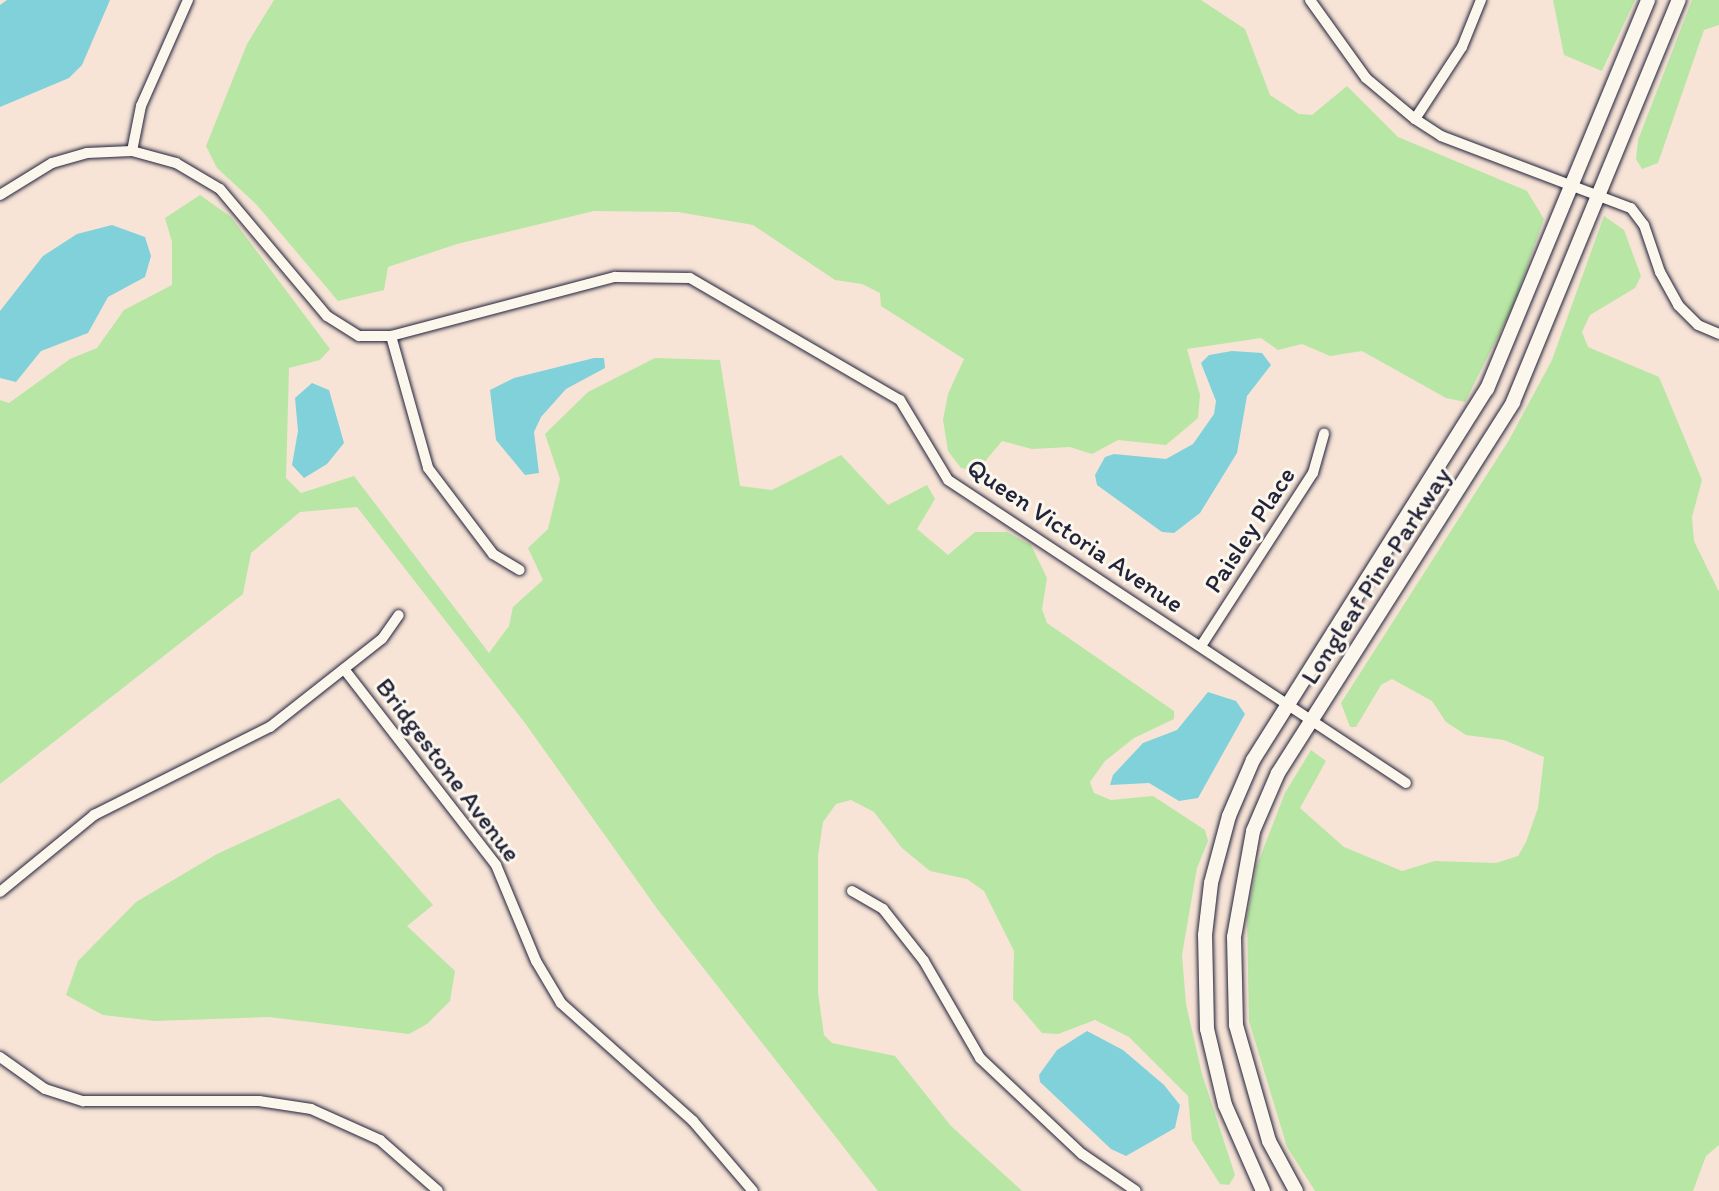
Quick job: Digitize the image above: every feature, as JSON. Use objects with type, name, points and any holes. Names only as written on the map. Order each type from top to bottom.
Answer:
[{"type":"main road","name":"Longleaf Pine Parkway","points":[[1263,1191],[1242,1152],[1214,1065],[1205,935],[1211,883],[1229,816],[1253,760],[1464,433],[1505,353],[1648,0]]},
{"type":"main road","name":"Longleaf Pine Parkway","points":[[1296,1191],[1269,1141],[1241,1058],[1233,950],[1239,888],[1253,831],[1278,773],[1489,447],[1531,364],[1679,0]]},
{"type":"street","points":[[132,151],[141,106],[188,0]]},
{"type":"street","points":[[1310,0],[1366,78],[1415,119],[1441,136],[1600,195],[1640,218],[1678,305],[1698,325],[1719,334]]},
{"type":"street","points":[[1415,119],[1462,47],[1481,0]]},
{"type":"street","name":"Queen Victoria Avenue","points":[[0,195],[52,163],[87,153],[132,151],[176,163],[220,189],[327,316],[359,336],[391,336],[615,277],[690,278],[900,400],[948,480],[1406,783]]},
{"type":"street","points":[[391,336],[428,468],[493,554],[520,570]]},
{"type":"street","name":"Paisley Place","points":[[1201,646],[1313,473],[1324,434]]},
{"type":"street","points":[[0,892],[94,815],[251,739],[390,631],[399,615]]},
{"type":"street","name":"Bridgestone Avenue","points":[[344,669],[496,865],[536,961],[561,1003],[595,1039],[693,1121],[753,1191]]},
{"type":"street","points":[[852,891],[883,909],[924,961],[980,1058],[1082,1154],[1136,1191]]},
{"type":"street","points":[[0,1057],[45,1089],[83,1101],[259,1101],[311,1109],[380,1140],[438,1191]]},
{"type":"green space","points":[[274,0],[1201,0],[1245,29],[1270,95],[1299,114],[1312,115],[1347,86],[1398,137],[1527,191],[1544,219],[1513,306],[1465,402],[1446,398],[1362,351],[1330,356],[1302,344],[1278,350],[1261,338],[1187,349],[1200,395],[1198,418],[1166,445],[1118,440],[1092,454],[1070,447],[1032,449],[1002,441],[977,471],[961,468],[948,451],[943,420],[948,394],[964,359],[881,306],[880,293],[862,284],[835,280],[753,225],[678,212],[594,211],[457,244],[388,267],[384,290],[338,301],[256,204],[217,168],[206,146],[247,44]]},
{"type":"green space","points":[[1553,0],[1635,0],[1602,71],[1564,55]]},
{"type":"green space","points":[[1692,0],[1719,0],[1719,25],[1704,30],[1658,163],[1642,169],[1636,159],[1638,140]]},
{"type":"green space","points":[[200,195],[231,217],[330,349],[320,360],[289,368],[286,478],[301,493],[354,476],[489,653],[509,626],[513,607],[543,580],[528,548],[548,529],[560,479],[545,434],[588,392],[655,358],[720,360],[740,486],[772,490],[841,455],[888,505],[927,485],[935,499],[917,529],[948,555],[975,532],[1007,532],[1031,545],[1047,578],[1042,609],[1047,623],[1174,711],[1174,719],[1134,738],[1105,761],[1090,782],[1094,793],[1111,800],[1153,796],[1205,830],[1208,841],[1197,868],[1182,955],[1186,1004],[1202,1074],[1235,1175],[1229,1185],[1220,1184],[1192,1140],[1188,1096],[1129,1037],[1095,1020],[1058,1034],[1042,1033],[1013,999],[1014,951],[984,891],[967,879],[930,871],[902,848],[874,812],[851,800],[836,804],[823,822],[818,856],[818,993],[824,1035],[832,1043],[895,1056],[951,1126],[1022,1191],[878,1191],[658,910],[525,723],[357,507],[300,512],[251,553],[243,594],[0,784],[0,400],[9,403],[70,359],[97,348],[124,310],[172,285],[172,242],[165,218]]},
{"type":"green space","points":[[1604,216],[1624,230],[1641,276],[1635,288],[1590,315],[1582,332],[1588,347],[1659,377],[1702,480],[1692,517],[1694,541],[1719,592],[1719,1145],[1706,1156],[1693,1191],[1315,1191],[1287,1147],[1249,1021],[1247,918],[1257,865],[1285,793],[1311,750],[1326,761],[1300,808],[1344,847],[1402,871],[1435,861],[1496,863],[1518,856],[1526,842],[1538,808],[1544,757],[1504,740],[1466,735],[1446,722],[1432,701],[1392,679],[1381,685],[1356,727],[1350,727],[1341,703],[1509,440],[1552,360]]},
{"type":"green space","points":[[339,798],[433,905],[407,926],[455,971],[450,1001],[427,1024],[409,1034],[269,1017],[155,1021],[103,1015],[66,995],[78,961],[136,902],[217,854]]},
{"type":"water","points":[[7,0],[110,0],[82,65],[69,78],[0,107],[0,5]]},
{"type":"water","points":[[112,225],[145,237],[151,256],[145,277],[108,297],[88,333],[41,351],[16,382],[0,378],[0,311],[43,256],[77,234]]},
{"type":"water","points":[[1232,351],[1262,353],[1271,365],[1247,396],[1237,453],[1200,513],[1174,533],[1162,532],[1097,485],[1095,475],[1105,457],[1114,454],[1166,459],[1193,444],[1214,414],[1216,401],[1201,363],[1209,355]]},
{"type":"water","points":[[604,358],[605,368],[566,389],[541,417],[534,432],[539,473],[525,475],[496,440],[490,390],[514,378]]},
{"type":"water","points":[[312,383],[329,390],[344,443],[327,464],[304,478],[292,465],[298,431],[295,398]]},
{"type":"water","points":[[1208,692],[1236,701],[1245,714],[1198,798],[1179,801],[1149,783],[1110,785],[1113,775],[1143,743],[1177,730]]},
{"type":"water","points":[[1087,1031],[1123,1050],[1164,1085],[1180,1105],[1175,1128],[1126,1156],[1111,1149],[1040,1082],[1039,1075],[1057,1050]]}]
